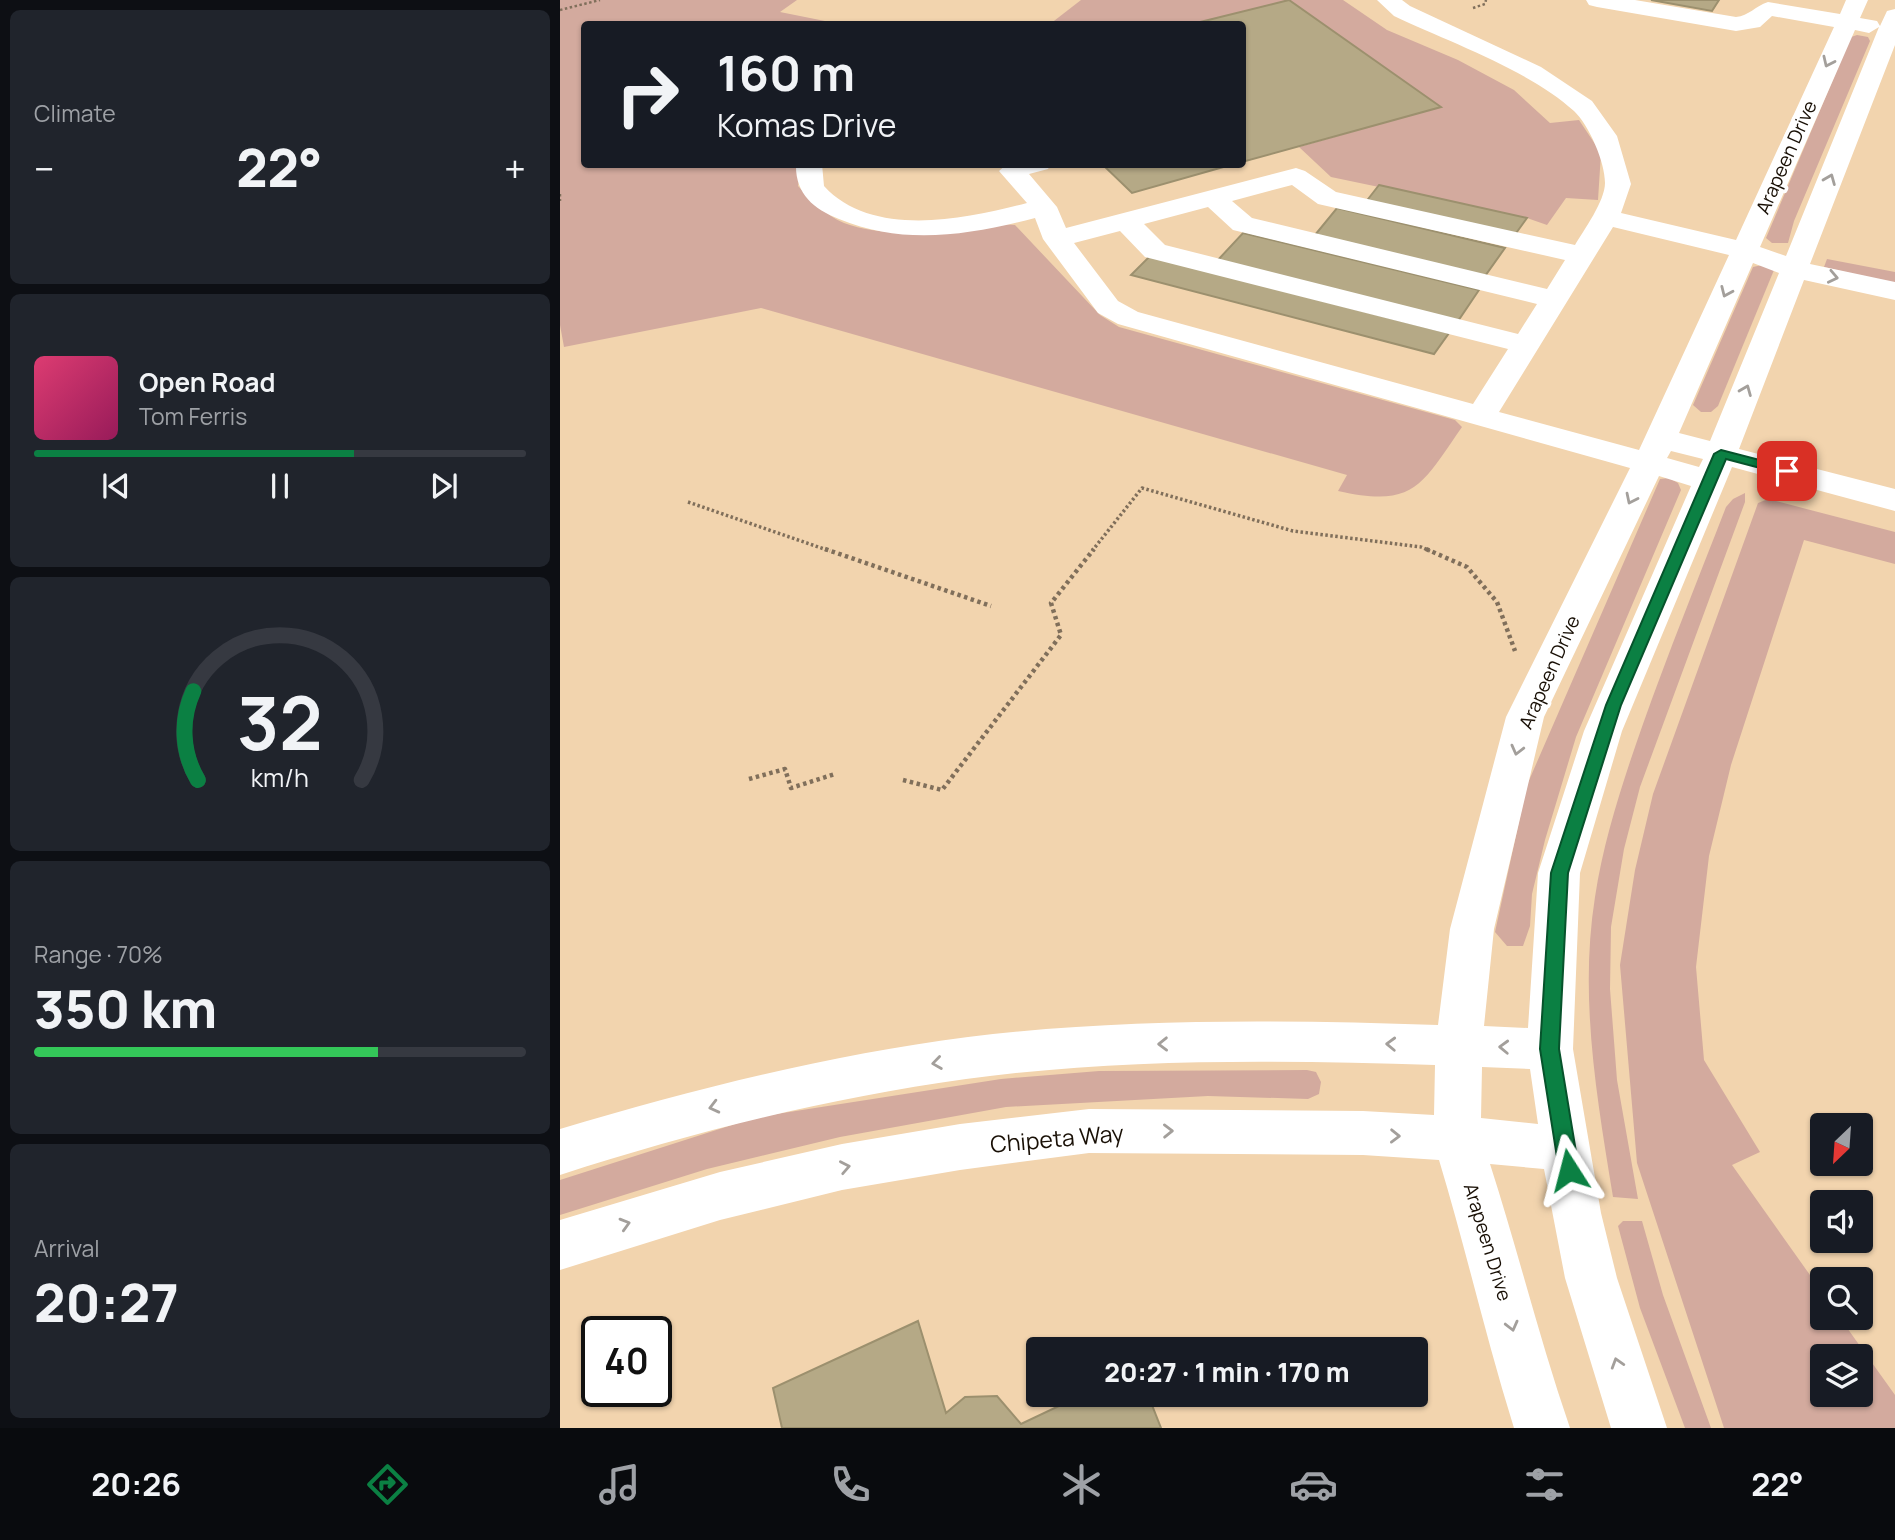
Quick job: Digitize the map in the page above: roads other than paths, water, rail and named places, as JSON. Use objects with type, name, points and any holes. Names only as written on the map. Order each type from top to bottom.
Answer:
[{"type":"street","points":[[1388,0],[1402,11],[1533,72],[1583,106],[1605,135],[1618,184],[1606,217],[1481,416]]},
{"type":"street","points":[[1597,0],[1725,23],[1752,22],[1768,9],[1852,11],[1892,23],[1715,467],[1603,731],[1559,873],[1550,1049],[1591,1278],[1639,1428]]},
{"type":"street","name":"Arapeen Drive","points":[[1542,1428],[1524,1373],[1494,1255],[1457,1138],[1459,1046],[1472,929],[1525,717],[1654,451],[1852,11]]},
{"type":"street","points":[[809,168],[810,185],[826,204],[857,219],[893,226],[936,228],[978,223],[1044,206]]},
{"type":"street","points":[[1024,168],[1012,171],[1044,206],[1057,239],[1108,307],[1128,318],[1481,416],[1654,451],[1715,467],[1895,500]]},
{"type":"street","points":[[1057,239],[1296,176],[1327,198],[1582,255]]},
{"type":"street","points":[[1214,199],[1243,224],[1554,299]]},
{"type":"street","points":[[1606,217],[1745,251],[1895,268]]},
{"type":"street","points":[[1127,222],[1155,251],[1526,345]]},
{"type":"street","points":[[1798,258],[1895,291]]},
{"type":"street","points":[[560,1152],[681,1116],[788,1089],[970,1058],[1154,1044],[1550,1049]]},
{"type":"street","name":"Chipeta Way","points":[[560,1245],[720,1196],[842,1167],[960,1146],[1089,1131],[1239,1130],[1457,1138],[1566,1149]]}]
